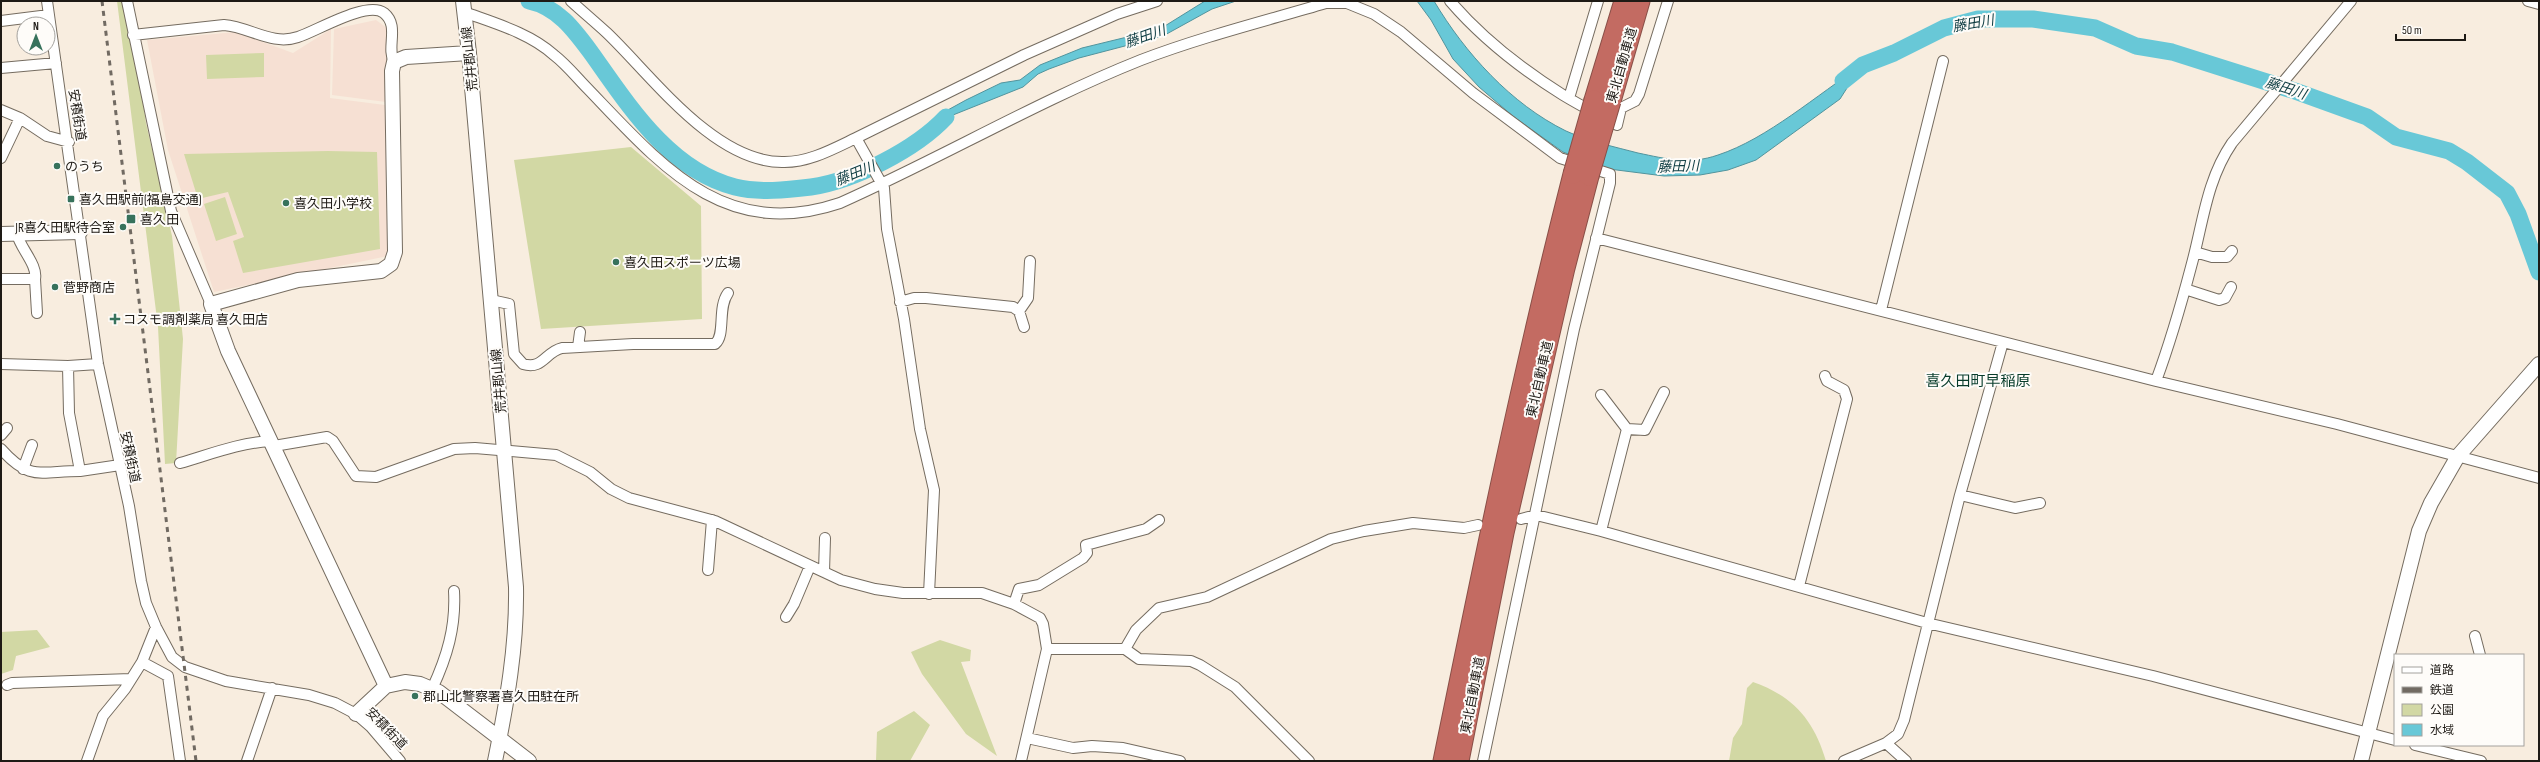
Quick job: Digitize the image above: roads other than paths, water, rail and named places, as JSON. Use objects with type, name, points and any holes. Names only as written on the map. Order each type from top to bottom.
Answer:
[{"type":"highway","name":"東北自動車道","points":[[1603,100],[1624,1]]},
{"type":"highway","name":"東北自動車道","points":[[1442,761],[1489,530],[1521,388],[1603,100],[1640,1]]},
{"type":"highway","name":"東北自動車道","points":[[1459,761],[1504,533],[1565,268],[1581,175]]},
{"type":"street","name":"安積街道","points":[[47,1],[69,142],[98,364],[120,465],[143,589],[156,627],[172,657],[185,667],[226,680],[315,697],[356,714],[371,727],[400,761]]},
{"type":"street","points":[[127,1],[133,36],[171,211],[211,304],[228,351],[386,686]]},
{"type":"street","points":[[571,1],[608,34],[636,64],[702,127],[745,154],[758,160],[783,162],[821,154],[858,142],[1024,55],[1117,14],[1157,1]]},
{"type":"street","points":[[1450,1],[1505,52],[1568,98],[1617,125],[1621,108],[1635,101],[1639,94],[1668,1]]},
{"type":"street","points":[[1568,98],[1598,1]]},
{"type":"street","points":[[2156,381],[2185,289],[2195,252],[2208,189],[2219,164],[2232,143],[2351,1]]},
{"type":"street","points":[[2528,1],[2539,4]]},
{"type":"street","points":[[463,5],[529,38],[554,54],[668,170],[706,195],[730,206],[752,212],[814,212],[881,183],[1007,122],[1140,61],[1204,39],[1326,3],[1337,2],[1355,6],[1374,14],[1401,32],[1473,93],[1560,158],[1610,174],[1610,184],[1596,238],[1560,396],[1483,761]]},
{"type":"street","name":"荒井郡山線","points":[[463,5],[470,53],[516,586],[517,624],[509,696],[495,761]]},
{"type":"street","points":[[133,36],[224,25],[238,27],[266,38],[287,40],[305,35],[333,20],[366,11],[382,11],[391,22],[392,56],[394,62],[392,71],[395,252],[391,264],[381,271],[298,280],[211,304]]},
{"type":"street","points":[[1,21],[49,15]]},
{"type":"street","points":[[394,62],[406,57],[470,53]]},
{"type":"street","points":[[1881,310],[1943,61]]},
{"type":"street","points":[[1,68],[56,63]]},
{"type":"street","points":[[1,110],[20,118],[47,136],[69,142]]},
{"type":"street","points":[[1,158],[20,118]]},
{"type":"street","points":[[858,142],[884,188],[887,229],[920,430],[934,490],[929,594]]},
{"type":"street","points":[[1,234],[80,232]]},
{"type":"street","points":[[17,234],[18,242],[36,272],[37,313]]},
{"type":"street","points":[[1596,238],[2156,381],[2458,456],[2539,478]]},
{"type":"street","points":[[2195,252],[2221,258],[2228,257],[2232,251]]},
{"type":"street","points":[[1019,311],[1028,298],[1030,261]]},
{"type":"street","points":[[1,279],[35,279]]},
{"type":"street","points":[[2185,289],[2215,300],[2225,298],[2231,287]]},
{"type":"street","points":[[491,300],[509,304],[514,354],[523,364],[538,365],[556,349],[633,344],[715,344],[720,338],[722,300],[728,293]]},
{"type":"street","points":[[900,302],[914,298],[926,298],[1013,307],[1019,311],[1024,328]]},
{"type":"street","points":[[578,347],[580,332]]},
{"type":"street","points":[[1844,761],[1886,743],[1898,734],[1904,720],[1960,495],[2003,342]]},
{"type":"street","points":[[1,364],[68,366],[98,364]]},
{"type":"street","points":[[2361,761],[2419,530],[2431,503],[2458,456],[2539,364]]},
{"type":"street","points":[[68,366],[69,413],[80,472]]},
{"type":"street","points":[[1799,586],[1847,399],[1844,390],[1827,381],[1825,376]]},
{"type":"street","points":[[1601,395],[1627,429],[1645,430],[1664,392]]},
{"type":"street","points":[[1601,531],[1627,429]]},
{"type":"street","points":[[180,463],[214,450],[233,448],[250,442],[272,444],[327,436],[333,441],[353,473],[365,478],[376,477],[454,449],[475,448],[504,452],[556,455],[590,472],[611,488],[629,498],[712,520],[740,531],[841,580],[875,589],[929,594],[977,592],[1014,604],[1040,618],[1043,624],[1047,649],[1021,761]]},
{"type":"street","points":[[23,470],[32,445]]},
{"type":"street","points":[[1,449],[23,470],[37,474],[80,472],[120,465]]},
{"type":"street","points":[[1960,495],[2015,508],[2040,503]]},
{"type":"street","points":[[1521,520],[1536,515],[1601,531],[1928,623],[2153,676],[2394,740]]},
{"type":"street","points":[[708,570],[712,520]]},
{"type":"street","points":[[1014,604],[1019,589],[1039,585],[1082,558],[1087,553],[1086,545],[1146,528],[1159,520]]},
{"type":"street","points":[[1125,649],[1136,630],[1159,608],[1207,597],[1331,539],[1364,531],[1413,523],[1464,528],[1478,525]]},
{"type":"street","points":[[824,572],[825,538]]},
{"type":"street","points":[[786,617],[794,604],[810,566]]},
{"type":"street","points":[[432,689],[446,659],[453,629],[454,591]]},
{"type":"street","points":[[87,761],[103,716],[142,662],[156,627]]},
{"type":"street","points":[[2475,636],[2480,654]]},
{"type":"street","points":[[1047,649],[1125,649],[1138,659],[1152,661],[1191,662],[1209,670],[1235,687],[1310,761]]},
{"type":"street","points":[[142,662],[168,676],[180,761]]},
{"type":"street","points":[[7,685],[12,683],[131,679]]},
{"type":"street","points":[[356,714],[386,686],[405,682],[432,689],[529,761]]},
{"type":"street","points":[[247,761],[272,688]]},
{"type":"street","points":[[1027,738],[1073,748],[1092,746],[1123,748],[1180,761]]},
{"type":"street","points":[[1886,743],[1906,761]]},
{"type":"street","points":[[2423,746],[2456,750],[2481,761]]},
{"type":"water","points":[[1205,1],[1236,1],[1212,9],[1163,36],[1079,58],[1049,69],[1038,74],[1023,87],[953,115],[939,132],[930,134],[935,122],[946,111],[1001,83],[1020,80],[1040,65],[1082,48],[1160,29]]},
{"type":"water","points":[[1417,1],[1434,1],[1460,39],[1491,75],[1508,92],[1546,120],[1574,135],[1592,141],[1668,159],[1697,160],[1718,155],[1736,148],[1792,115],[1861,66],[1840,99],[1756,160],[1728,170],[1700,175],[1664,176],[1609,169],[1563,152],[1514,117],[1479,87],[1453,59],[1431,20]]},
{"type":"waterway","name":"藤田川","points":[[529,1],[549,9],[565,21],[586,45],[636,114],[653,134],[671,151],[690,166],[711,179],[735,187],[754,190],[783,190],[828,184],[865,171],[901,152],[918,141],[946,117]]},
{"type":"waterway","name":"藤田川","points":[[1843,81],[1863,65],[1894,53],[1944,28],[1978,19],[2033,19],[2095,28],[2136,46],[2172,52],[2295,91],[2367,117],[2396,137],[2449,151],[2467,162],[2507,193],[2518,214],[2539,272]]},
{"type":"railway","points":[[102,1],[196,761]]},
{"type":"place","name":"のうち","points":[[57,166]]},
{"type":"place","name":"喜久田駅前(福島交通)","points":[[71,199]]},
{"type":"place","name":"喜久田小学校","points":[[286,203]]},
{"type":"place","name":"喜久田","points":[[131,219]]},
{"type":"place","name":"JR喜久田駅待合室","points":[[123,227]]},
{"type":"place","name":"喜久田スポーツ広場","points":[[616,262]]},
{"type":"place","name":"菅野商店","points":[[55,287]]},
{"type":"place","name":"コスモ調剤薬局 喜久田店","points":[[115,319]]},
{"type":"place","name":"郡山北警察署喜久田駐在所","points":[[415,696]]},
{"type":"district","name":"喜久田町早稲原","points":[[1978,381]]}]
